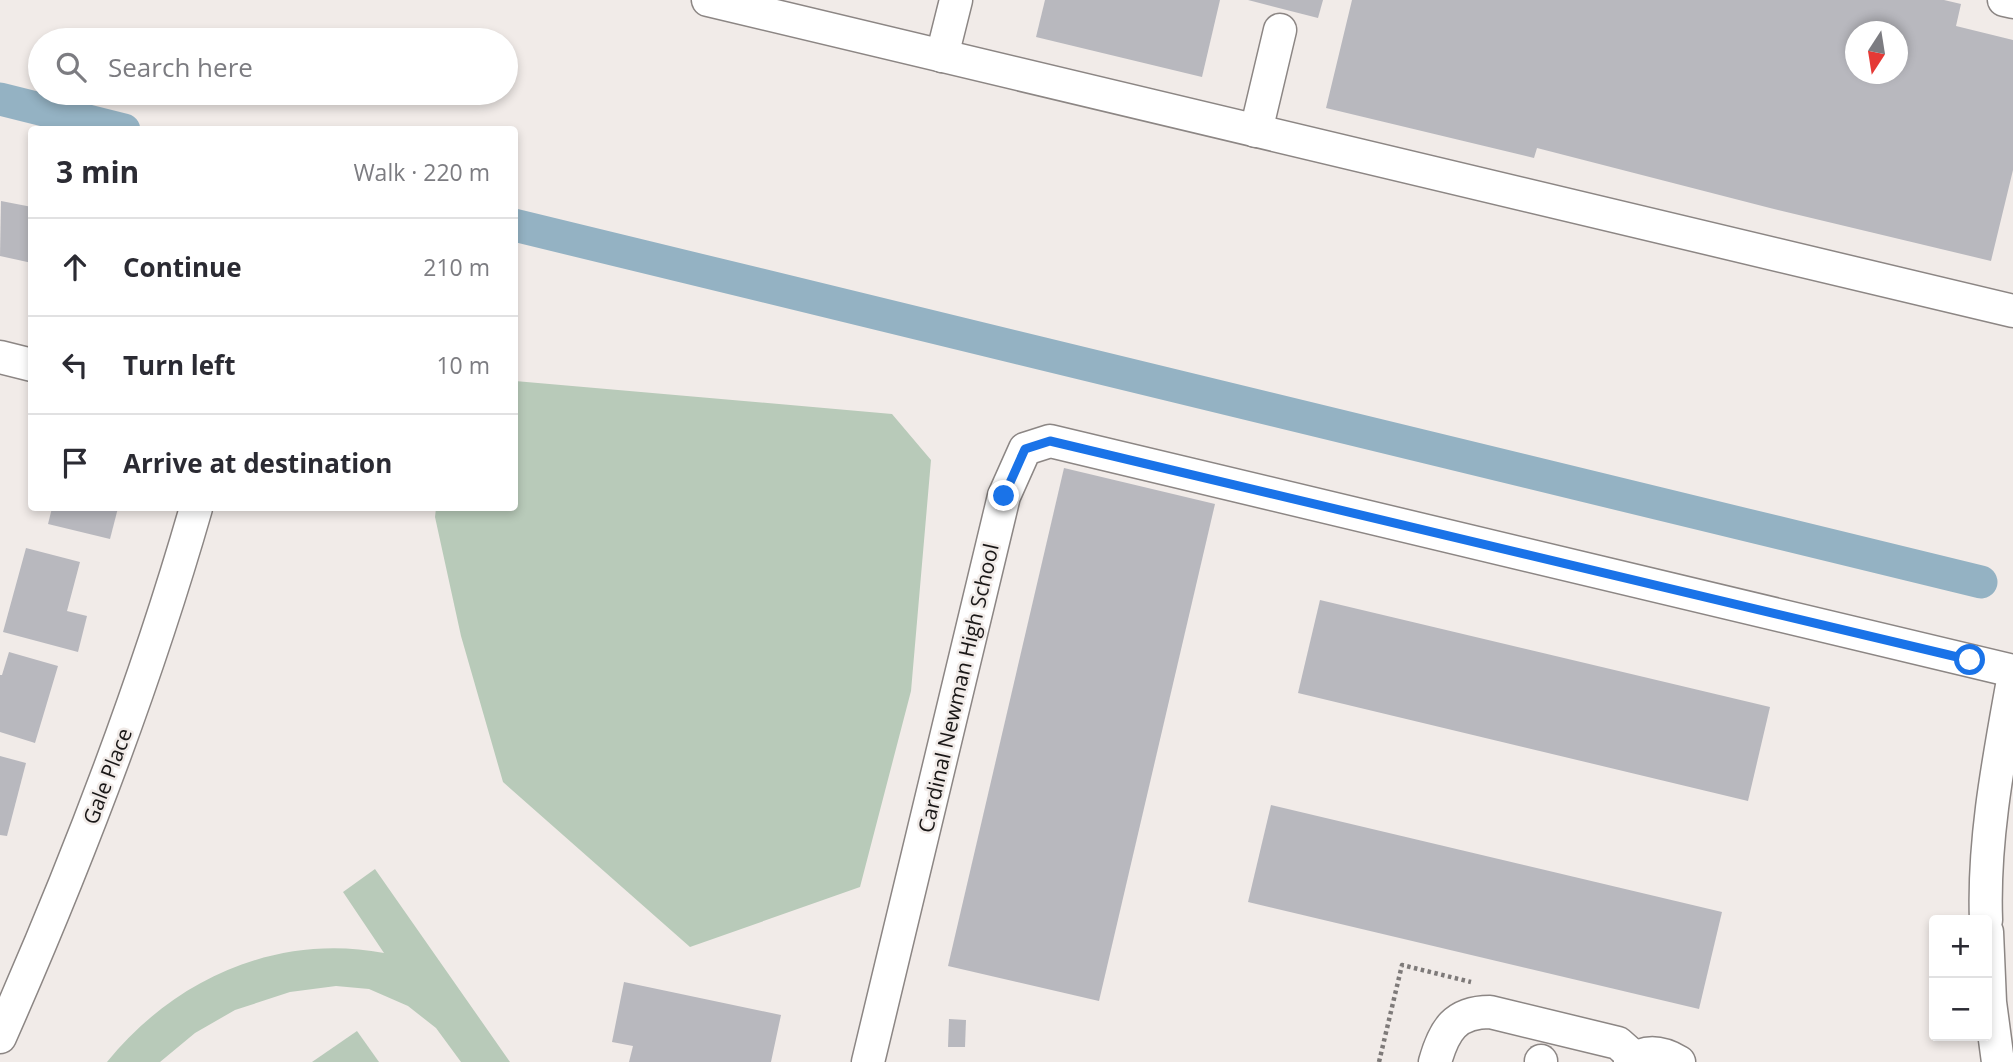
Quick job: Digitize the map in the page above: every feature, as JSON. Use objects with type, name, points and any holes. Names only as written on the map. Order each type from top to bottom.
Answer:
[{"type":"street","points":[[708,0],[2013,312]]},
{"type":"street","points":[[942,56],[956,0]]},
{"type":"street","points":[[2004,0],[2013,2]]},
{"type":"street","points":[[1256,131],[1280,30]]},
{"type":"street","points":[[0,357],[28,364]]},
{"type":"street","name":"Cardinal Newman High School","points":[[868,1062],[1004,496],[1025,449],[1050,441],[2013,671]]},
{"type":"street","name":"Gale Place","points":[[0,1037],[66,884],[125,729],[195,511]]},
{"type":"street","points":[[1987,915],[2000,864],[1997,770],[2013,680]]},
{"type":"street","points":[[1989,978],[1998,1062]]},
{"type":"street","points":[[1435,1062],[1446,1034],[1459,1018],[1473,1012],[1490,1012],[1618,1043],[1632,1060],[1651,1053],[1667,1055],[1679,1062]]},
{"type":"path","points":[[1379,1062],[1402,965],[1471,982]]},
{"type":"green space","points":[[518,381],[892,414],[931,460],[911,691],[860,887],[690,947],[503,782],[461,636],[436,511],[518,511]]},
{"type":"green space","points":[[375,869],[510,1062],[461,1062],[436,1028],[408,1006],[369,989],[336,986],[290,992],[235,1010],[195,1033],[160,1062],[107,1062],[134,1032],[164,1007],[197,985],[231,968],[306,950],[344,948],[384,953],[343,892]]},
{"type":"green space","points":[[357,1031],[379,1062],[312,1062]]},
{"type":"building","points":[[1045,0],[1220,0],[1202,77],[1036,37]]},
{"type":"building","points":[[1248,0],[1323,0],[1318,18]]},
{"type":"building","points":[[1352,0],[1944,0],[1961,4],[1956,26],[2013,40],[2013,170],[1991,261],[1537,148],[1534,158],[1326,108]]},
{"type":"building","points":[[1,201],[28,206],[28,262],[0,256]]},
{"type":"building","points":[[1064,468],[1215,504],[1099,1001],[948,966]]},
{"type":"building","points":[[51,511],[117,511],[110,539],[48,524]]},
{"type":"building","points":[[26,548],[80,562],[67,611],[87,616],[78,652],[3,632]]},
{"type":"building","points":[[1320,600],[1770,707],[1748,801],[1298,693]]},
{"type":"building","points":[[9,652],[58,666],[35,743],[0,732],[0,675]]},
{"type":"building","points":[[0,756],[26,763],[7,836],[0,835]]},
{"type":"building","points":[[1271,805],[1722,912],[1699,1009],[1248,902]]},
{"type":"building","points":[[624,982],[781,1015],[771,1062],[629,1062],[633,1046],[612,1042]]},
{"type":"building","points":[[949,1019],[966,1020],[965,1047],[948,1047]]},
{"type":"waterway","points":[[0,99],[108,126]]},
{"type":"waterway","points":[[518,226],[1981,582]]},
{"type":"route","points":[[1004,496],[1025,449],[1050,441],[1970,660]]}]
